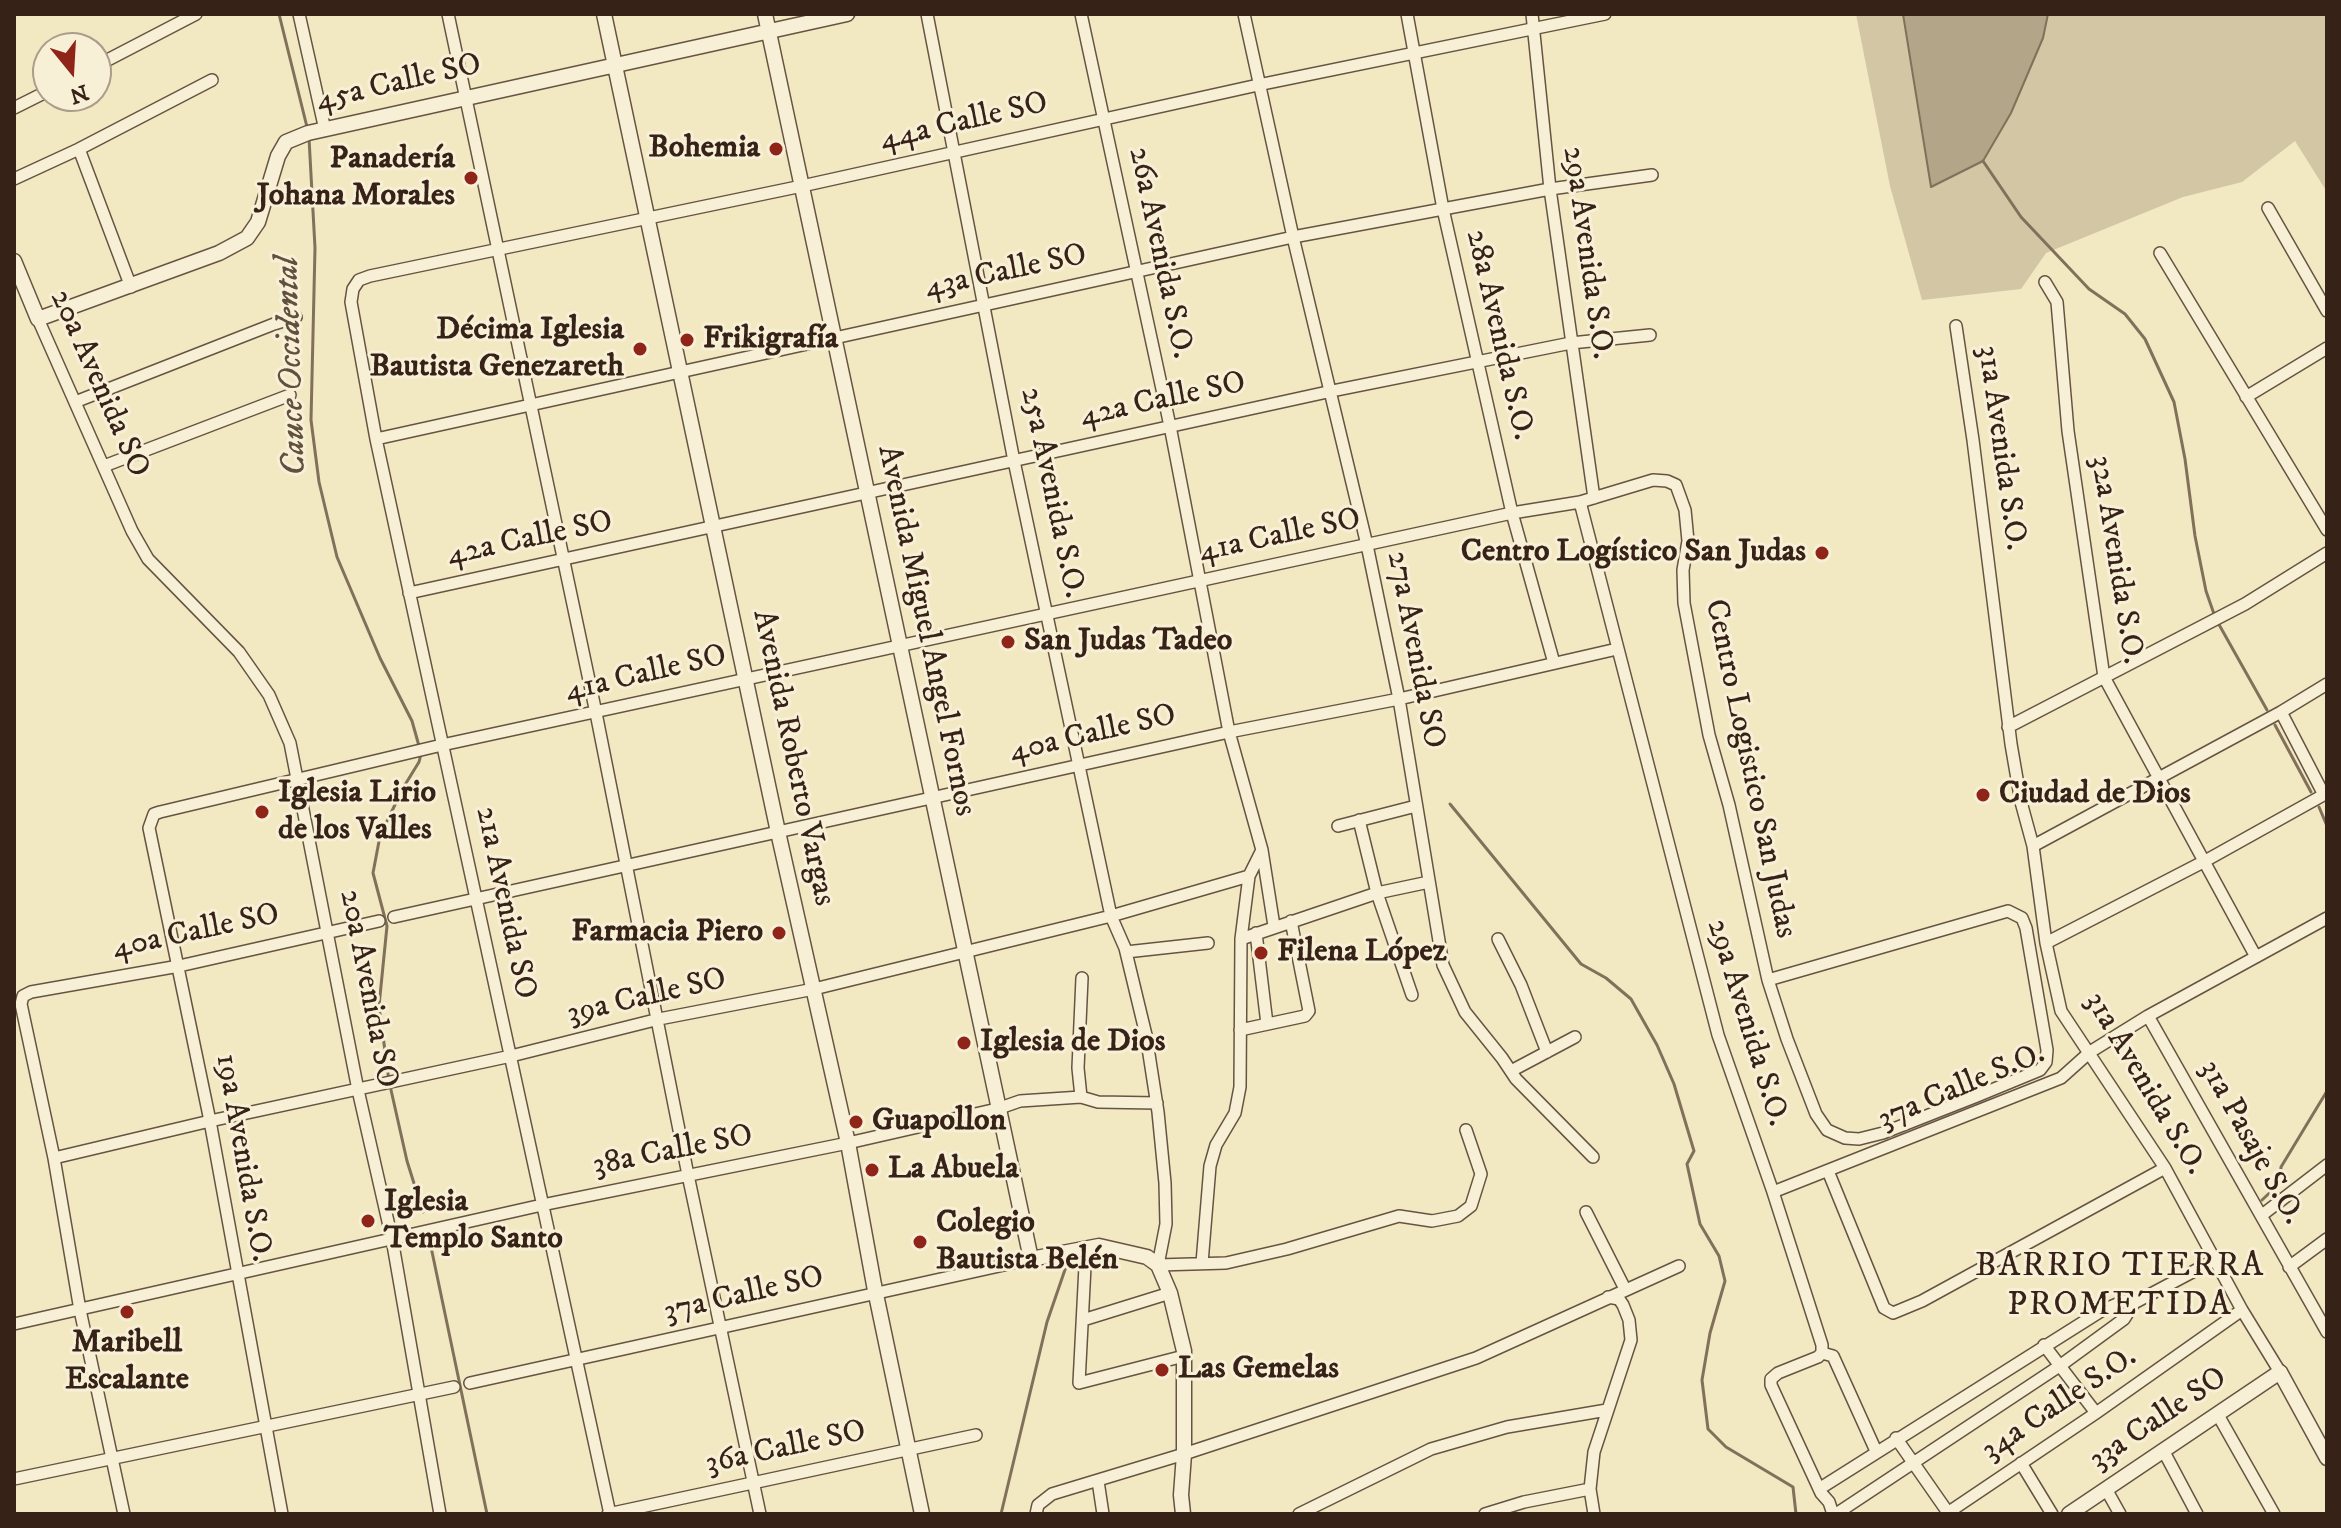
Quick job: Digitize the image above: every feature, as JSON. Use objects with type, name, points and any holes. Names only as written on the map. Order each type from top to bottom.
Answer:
[{"type":"street","points":[[112,58],[196,14]]},
{"type":"street","points":[[299,14],[325,130]]},
{"type":"street","points":[[448,14],[596,713],[688,1175],[760,1514]]},
{"type":"street","name":"Avenida Roberto Vargas","points":[[604,14],[778,832],[848,1143],[875,1292],[922,1514]]},
{"type":"street","name":"Avenida Miguel Angel Fornos","points":[[765,14],[1031,1259]]},
{"type":"street","name":"45a Calle SO","points":[[38,319],[219,253],[247,238],[258,222],[278,156],[286,142],[325,130],[614,64],[847,14]]},
{"type":"street","name":"25a Avenida S.O.","points":[[927,14],[1014,461],[1111,916],[1126,952],[1146,1035],[1165,1183],[1166,1224],[1158,1265]]},
{"type":"street","name":"26a Avenida S.O.","points":[[1081,14],[1170,426],[1229,732],[1262,850],[1274,926]]},
{"type":"street","name":"27a Avenida SO","points":[[1244,14],[1293,237],[1367,545],[1399,699],[1443,965],[1465,1012],[1511,1071],[1593,1157]]},
{"type":"street","name":"28a Avenida S.O.","points":[[1407,14],[1443,209],[1512,513],[1554,663]]},
{"type":"street","name":"44a Calle SO","points":[[351,302],[353,289],[359,280],[1415,53],[1532,20],[1605,14]]},
{"type":"street","name":"29a Avenida S.O.","points":[[1532,20],[1550,189],[1594,498]]},
{"type":"street","points":[[14,179],[212,80]]},
{"type":"street","points":[[14,108],[32,99]]},
{"type":"street","points":[[79,149],[131,287]]},
{"type":"street","name":"43a Calle SO","points":[[376,439],[1293,237],[1550,189],[1652,175]]},
{"type":"street","points":[[2268,208],[2327,311]]},
{"type":"street","points":[[2160,253],[2327,530]]},
{"type":"street","name":"20a Avenida SO","points":[[14,261],[132,531],[148,559],[239,652],[269,695],[290,743],[358,1090],[392,1239],[440,1514]]},
{"type":"street","name":"32a Avenida S.O.","points":[[2045,282],[2057,302],[2068,431],[2104,677],[2256,957]]},
{"type":"street","name":"21a Avenida SO","points":[[351,302],[376,439],[609,1514]]},
{"type":"street","points":[[75,402],[296,317]]},
{"type":"street","name":"31a Avenida S.O.","points":[[1956,326],[2008,727],[2021,802],[2033,846],[2046,943],[2061,1011],[2165,1168],[2327,1458]]},
{"type":"street","name":"42a Calle SO","points":[[409,593],[1332,391],[1571,343],[1650,335]]},
{"type":"street","points":[[2246,397],[2327,348]]},
{"type":"street","points":[[104,466],[290,395]]},
{"type":"street","name":"41a Calle SO","points":[[154,814],[442,745],[1512,513],[1580,502],[1653,480],[1667,481]]},
{"type":"street","name":"Centro Logistico San Judas","points":[[1667,481],[1676,485],[1685,510],[1688,541],[1683,570],[1684,603],[1709,735],[1729,805],[1768,980],[1816,1114],[1827,1130],[1845,1138],[1859,1139],[1918,1121],[2040,1070],[2046,1062],[2047,1050],[2026,928],[2022,918],[2008,911],[1768,980]]},
{"type":"street","name":"29a Avenida S.O.","points":[[1580,502],[1718,1035],[1773,1192],[1822,1353]]},
{"type":"street","points":[[2008,727],[2245,604],[2327,553]]},
{"type":"street","name":"40a Calle SO","points":[[394,917],[1617,649]]},
{"type":"street","points":[[2033,846],[2327,684]]},
{"type":"street","points":[[2046,943],[2205,861],[2325,794],[2281,712]]},
{"type":"street","points":[[1338,826],[1416,806]]},
{"type":"street","name":"19a Avenida S.O.","points":[[154,814],[149,828],[210,1121],[282,1514]]},
{"type":"street","points":[[1359,820],[1377,893],[1412,995]]},
{"type":"street","points":[[1202,1263],[1210,1166],[1216,1145],[1235,1113],[1240,1087],[1241,939],[1249,876],[1262,850]]},
{"type":"street","name":"39a Calle SO","points":[[54,1158],[511,1056],[659,1019],[814,989],[1111,916],[1249,876]]},
{"type":"street","points":[[1241,939],[1377,893],[1429,882]]},
{"type":"street","name":"37a Calle S.O.","points":[[1773,1192],[2061,1078],[2090,1052],[2148,1016],[2327,918]]},
{"type":"street","name":"40a Calle SO","points":[[54,1158],[21,1004],[23,996],[31,992],[179,966],[379,921]]},
{"type":"street","points":[[1240,1030],[1305,1016],[1309,1011],[1291,921]]},
{"type":"street","points":[[1256,933],[1267,1024]]},
{"type":"street","points":[[1498,939],[1521,985],[1547,1052]]},
{"type":"street","points":[[1126,952],[1208,943]]},
{"type":"street","points":[[1081,1097],[1078,1068],[1082,978]]},
{"type":"street","name":"31a Pasaje S.O.","points":[[2148,1016],[2327,1332]]},
{"type":"street","points":[[1511,1071],[1575,1037]]},
{"type":"street","name":"38a Calle SO","points":[[14,1324],[542,1205],[848,1143],[1020,1101],[1081,1097],[1098,1102],[1157,1103]]},
{"type":"street","points":[[1158,1265],[1226,1263],[1287,1249],[1399,1216],[1432,1221],[1458,1216],[1471,1206],[1481,1174],[1466,1130]]},
{"type":"street","points":[[54,1158],[80,1310],[124,1514]]},
{"type":"street","points":[[2262,1215],[2327,1165]]},
{"type":"street","points":[[1828,1171],[1887,1312],[1893,1313],[1922,1301],[2165,1168]]},
{"type":"street","points":[[1586,1212],[1625,1289]]},
{"type":"street","points":[[2289,1267],[2327,1239]]},
{"type":"street","points":[[1031,1259],[1099,1246],[1147,1257],[1158,1265],[1170,1293],[1184,1356],[1183,1514]]},
{"type":"street","points":[[1086,1247],[1079,1383],[1184,1356]]},
{"type":"street","name":"37a Calle SO","points":[[470,1383],[1031,1259]]},
{"type":"street","points":[[1876,1451],[1833,1356],[1822,1353],[1771,1379],[1773,1391],[1819,1489],[1835,1514],[2061,1365],[2124,1319],[2134,1303],[2215,1260]]},
{"type":"street","points":[[1036,1514],[1038,1505],[1052,1494],[1476,1358],[1679,1266]]},
{"type":"street","points":[[1083,1320],[1170,1293]]},
{"type":"street","points":[[1594,1514],[1590,1489],[1594,1452],[1631,1340],[1629,1320],[1623,1305],[1619,1299],[1608,1297]]},
{"type":"street","points":[[1819,1489],[2101,1311],[2124,1301],[2134,1303]]},
{"type":"street","name":"34a Calle S.O.","points":[[1948,1513],[2242,1310]]},
{"type":"street","points":[[2044,1345],[2096,1413]]},
{"type":"street","name":"33a Calle SO","points":[[2069,1514],[2280,1372]]},
{"type":"street","points":[[14,1479],[454,1387]]},
{"type":"street","points":[[1299,1514],[1431,1449],[1507,1427],[1607,1410]]},
{"type":"street","points":[[2218,1415],[2274,1514]]},
{"type":"street","name":"36a Calle SO","points":[[609,1514],[976,1435]]},
{"type":"street","points":[[1896,1438],[1948,1513]]},
{"type":"street","points":[[2163,1450],[2197,1514]]},
{"type":"street","points":[[2021,1463],[2052,1514]]},
{"type":"street","points":[[1098,1481],[1103,1514]]},
{"type":"street","points":[[1485,1514],[1524,1502],[1590,1489]]},
{"type":"street","points":[[2106,1489],[2120,1514]]},
{"type":"shaded area","points":[[1856,14],[2327,14],[2327,192],[2295,141],[2242,182],[2183,197],[2046,253],[2021,289],[1922,300],[1890,186]]},
{"type":"shaded area","points":[[1903,14],[2048,14],[2043,38],[2011,113],[1983,161],[1931,187]]},
{"type":"waterway","name":"Cauce Occidental","points":[[279,14],[307,127]]},
{"type":"waterway","name":"Cauce Occidental","points":[[309,138],[315,248],[311,420],[319,482],[337,557],[380,658],[412,721],[419,746]]},
{"type":"waterway","points":[[1983,161],[2021,217],[2089,289],[2125,314],[2145,339],[2174,402],[2195,536],[2214,614]]},
{"type":"waterway","points":[[2217,621],[2267,710]]},
{"type":"waterway","points":[[2275,725],[2311,792]]},
{"type":"waterway","name":"Cauce Occidental","points":[[421,754],[380,836],[373,873],[387,926],[379,1006],[389,1081],[407,1161],[423,1212]]},
{"type":"waterway","points":[[1450,804],[1581,964],[1606,978],[1631,999],[1657,1045],[1674,1084],[1694,1151],[1687,1164],[1700,1224],[1719,1256],[1725,1281],[1710,1333],[1702,1380],[1708,1429],[1726,1447],[1793,1487],[1796,1514]]},
{"type":"waterway","points":[[2319,807],[2327,826]]},
{"type":"waterway","points":[[2262,1200],[2280,1183],[2281,1167],[2327,1091]]},
{"type":"waterway","name":"Cauce Occidental","points":[[431,1247],[487,1514]]},
{"type":"waterway","points":[[1001,1514],[1047,1322],[1069,1258]]},
{"type":"place","name":"Bohemia","points":[[776,149]]},
{"type":"place","name":"Panadería Johana Morales","points":[[471,178]]},
{"type":"place","name":"Frikigrafía","points":[[687,340]]},
{"type":"place","name":"Décima Iglesia Bautista Genezareth","points":[[640,349]]},
{"type":"place","name":"Centro Logístico San Judas","points":[[1822,553]]},
{"type":"place","name":"San Judas Tadeo","points":[[1008,642]]},
{"type":"place","name":"Ciudad de Dios","points":[[1983,795]]},
{"type":"place","name":"Iglesia Lirio de los Valles","points":[[262,812]]},
{"type":"place","name":"Farmacia Piero","points":[[779,933]]},
{"type":"place","name":"Filena López","points":[[1261,953]]},
{"type":"place","name":"Iglesia de Dios","points":[[964,1043]]},
{"type":"place","name":"Guapollon","points":[[856,1122]]},
{"type":"place","name":"La Abuela","points":[[872,1170]]},
{"type":"place","name":"Iglesia Templo Santo","points":[[368,1221]]},
{"type":"place","name":"Colegio Bautista Belén","points":[[920,1242]]},
{"type":"place","name":"Maribell Escalante","points":[[127,1312]]},
{"type":"place","name":"Las Gemelas","points":[[1162,1370]]},
{"type":"district","name":"BARRIO TIERRA PROMETIDA","points":[[2120,1288]]}]
